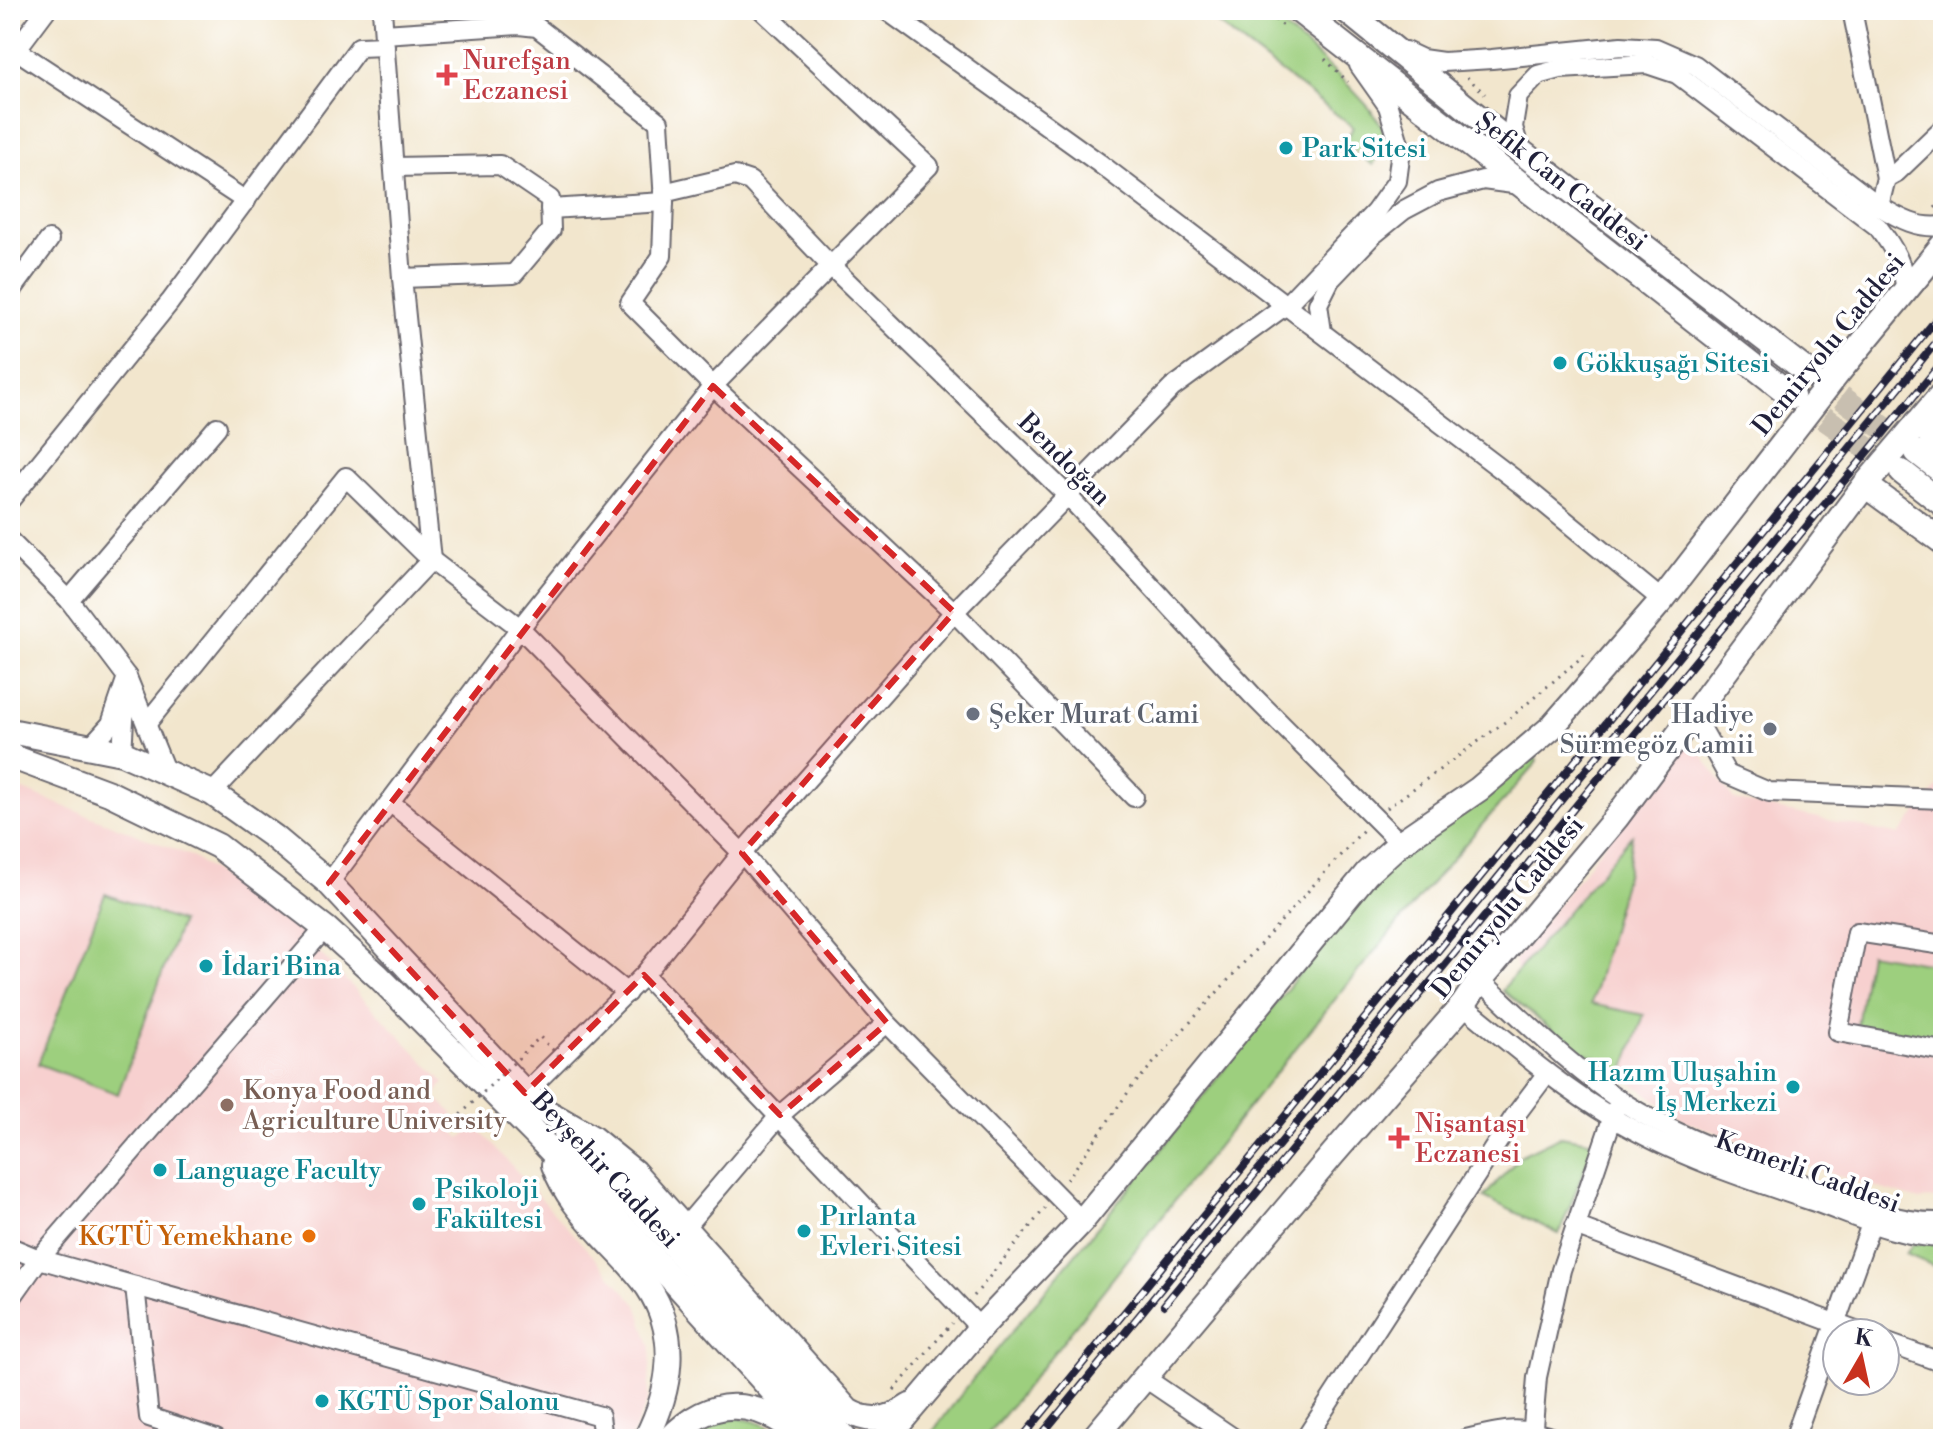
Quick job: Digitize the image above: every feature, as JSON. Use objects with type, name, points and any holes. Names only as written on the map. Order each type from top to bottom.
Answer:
[{"type":"main road","name":"Şefik Can Caddesi","points":[[1298,10],[1792,396]]},
{"type":"main road","name":"Şefik Can Caddesi","points":[[1346,10],[1520,151],[1810,374]]},
{"type":"main road","name":"Demiryolu Caddesi","points":[[886,1439],[980,1328],[1082,1221],[1367,873],[1400,843],[1479,789],[1552,727],[1662,600],[1837,374],[1943,245]]},
{"type":"main road","name":"Demiryolu Caddesi","points":[[1093,1439],[1463,1005],[1480,980],[1616,818],[1865,485],[1943,393]]},
{"type":"main road","points":[[1917,423],[1943,444]]},
{"type":"main road","points":[[1917,452],[1943,472]]},
{"type":"main road","points":[[1902,472],[1943,504]]},
{"type":"main road","points":[[1865,485],[1943,542]]},
{"type":"main road","points":[[10,731],[122,753],[212,793],[274,837],[329,883],[525,1093],[545,1111],[613,1153],[685,1227],[848,1411],[870,1419],[883,1419],[894,1416],[918,1399]]},
{"type":"main road","points":[[10,756],[109,793],[122,753]]},
{"type":"main road","points":[[149,812],[165,789],[166,773]]},
{"type":"main road","name":"Beyşehir Caddesi","points":[[109,793],[218,846],[325,928],[378,976],[552,1151],[816,1439]]},
{"type":"main road","name":"Beyşehir Caddesi","points":[[545,1111],[672,1244],[845,1439]]},
{"type":"main road","points":[[552,1151],[554,1167],[573,1201],[646,1285],[664,1321],[669,1352],[667,1385],[659,1414],[646,1439]]},
{"type":"main road","points":[[670,1439],[697,1416],[713,1409],[730,1407],[748,1407],[766,1412],[806,1439]]},
{"type":"street","points":[[46,10],[12,51],[246,201]]},
{"type":"street","points":[[212,793],[431,560],[402,278],[382,10]]},
{"type":"street","points":[[519,25],[537,10]]},
{"type":"street","points":[[329,883],[520,628],[713,386],[929,166],[762,10]]},
{"type":"street","points":[[886,10],[1099,163],[1322,332],[1522,485],[1662,600]]},
{"type":"street","points":[[1852,10],[1886,178],[1879,206]]},
{"type":"street","points":[[10,500],[170,302],[359,47],[384,40],[519,25],[537,27],[659,122],[662,256],[630,303],[713,386],[954,612],[1134,797]]},
{"type":"street","points":[[525,1093],[644,975],[742,853],[954,612],[1172,388],[1286,305],[1375,212],[1397,181],[1401,150],[1388,106],[1344,43]]},
{"type":"street","points":[[1390,44],[1422,59],[1443,62],[1621,46],[1656,48],[1695,65],[1879,206],[1901,219],[1927,228],[1943,226]]},
{"type":"street","points":[[1520,151],[1513,127],[1518,96],[1538,75],[1560,69],[1647,64],[1677,74],[1878,227],[1897,252],[1905,278],[1905,291]]},
{"type":"street","points":[[1886,178],[1897,172],[1943,128]]},
{"type":"street","points":[[394,167],[500,165],[550,199],[551,230],[514,274],[402,278]]},
{"type":"street","name":"Bendoğan","points":[[550,209],[663,198],[735,176],[750,181],[830,265],[1067,495],[1252,695],[1400,843]]},
{"type":"street","points":[[1322,332],[1318,304],[1330,280],[1373,235],[1404,210],[1438,192],[1483,180],[1522,185]]},
{"type":"street","points":[[10,293],[49,240]]},
{"type":"street","points":[[1308,282],[1302,303],[1309,318],[1322,332]]},
{"type":"street","points":[[69,600],[217,427]]},
{"type":"street","points":[[147,723],[346,477],[431,560],[520,628],[742,853],[887,1023],[1082,1221]]},
{"type":"street","points":[[10,541],[69,600],[127,677],[166,773]]},
{"type":"street","points":[[89,748],[111,724],[127,677]]},
{"type":"street","points":[[122,753],[127,677]]},
{"type":"street","points":[[1693,713],[1727,774],[1769,792],[1942,798]]},
{"type":"street","points":[[391,803],[627,993]]},
{"type":"street","points":[[10,1300],[39,1259],[325,928]]},
{"type":"street","points":[[1943,945],[1857,932],[1838,1032],[1943,1051]]},
{"type":"street","points":[[644,975],[980,1328]]},
{"type":"street","name":"Kemerli Caddesi","points":[[1480,980],[1569,1061],[1619,1099],[1676,1131],[1874,1213],[1930,1223],[1943,1222]]},
{"type":"street","name":"Kemerli Caddesi","points":[[1463,1005],[1547,1073],[1644,1136],[1696,1159],[1871,1224],[1909,1235],[1943,1238]]},
{"type":"street","points":[[685,1227],[780,1115],[887,1023]]},
{"type":"street","points":[[1305,1439],[1514,1117],[1547,1073]]},
{"type":"street","points":[[1532,1434],[1537,1377],[1561,1270],[1619,1099]]},
{"type":"street","points":[[1836,1317],[1871,1224]]},
{"type":"street","points":[[1575,1226],[1821,1318]]},
{"type":"street","points":[[10,1247],[39,1259],[600,1416],[603,1439]]},
{"type":"street","points":[[135,1286],[149,1417],[216,1439]]},
{"type":"street","points":[[1901,1348],[1943,1363]]},
{"type":"street","points":[[1794,1439],[1821,1361]]},
{"type":"street","points":[[1145,1378],[1235,1439]]},
{"type":"street","points":[[1466,1439],[1504,1430],[1556,1439]]},
{"type":"path","points":[[467,1126],[458,1117],[540,1037],[561,1058]]},
{"type":"highlighted area","points":[[713,386],[954,612],[742,853],[887,1023],[780,1115],[644,975],[525,1093],[329,883]]},
{"type":"shaded area","points":[[1688,736],[1734,800],[1899,835],[1943,781],[1943,1198],[1919,1200],[1816,1169],[1685,1121],[1528,1008],[1515,960]]},
{"type":"shaded area","name":"Konya Food and Agriculture University","points":[[10,785],[189,855],[290,922],[444,1082],[435,1097],[454,1114],[446,1122],[460,1138],[477,1127],[637,1305],[651,1348],[648,1400],[630,1439],[10,1439]]},
{"type":"green space","points":[[1200,10],[1255,10],[1304,44],[1347,84],[1378,119],[1383,140],[1373,165],[1345,143],[1353,127]]},
{"type":"green space","points":[[1534,756],[1537,760],[1534,766],[1323,1014],[984,1439],[927,1439],[1369,885],[1419,841]]},
{"type":"green space","points":[[1632,835],[1627,871],[1591,1004],[1644,1015],[1621,1079],[1612,1062],[1576,1050],[1502,990]]},
{"type":"green space","points":[[105,894],[181,922],[118,1094],[38,1064]]},
{"type":"green space","points":[[1869,953],[1943,966],[1943,1041],[1857,1026]]},
{"type":"green space","points":[[1561,1136],[1595,1142],[1559,1234],[1484,1197],[1521,1155]]},
{"type":"green space","points":[[1943,1242],[1943,1270],[1906,1254],[1913,1244]]},
{"type":"green space","points":[[719,1417],[762,1424],[784,1439],[683,1439]]},
{"type":"tunnel","points":[[1812,376],[1917,452]]},
{"type":"tunnel","points":[[1794,397],[1901,472]]},
{"type":"railway","points":[[1021,1439],[1943,311]]},
{"type":"railway","points":[[1038,1439],[1943,334]]},
{"type":"railway","points":[[1164,1305],[1943,361]]},
{"type":"place","name":"Nurefşan Eczanesi","points":[[447,75]]},
{"type":"place","name":"Park Sitesi","points":[[1286,148]]},
{"type":"place","name":"Gökkuşağı Sitesi","points":[[1560,363]]},
{"type":"place","name":"Şeker Murat Cami","points":[[973,714]]},
{"type":"place","name":"Hadiye Sürmegöz Camii","points":[[1770,729]]},
{"type":"place","name":"İdari Bina","points":[[206,966]]},
{"type":"place","name":"Hazım Uluşahin İş Merkezi","points":[[1793,1087]]},
{"type":"place","name":"Konya Food and Agriculture University","points":[[227,1105]]},
{"type":"place","name":"Nişantaşı Eczanesi","points":[[1399,1138]]},
{"type":"place","name":"Language Faculty","points":[[160,1170]]},
{"type":"place","name":"Psikoloji Fakültesi","points":[[419,1204]]},
{"type":"place","name":"Pırlanta Evleri Sitesi","points":[[804,1231]]},
{"type":"place","name":"KGTÜ Yemekhane","points":[[309,1236]]},
{"type":"place","name":"KGTÜ Spor Salonu","points":[[322,1401]]}]
